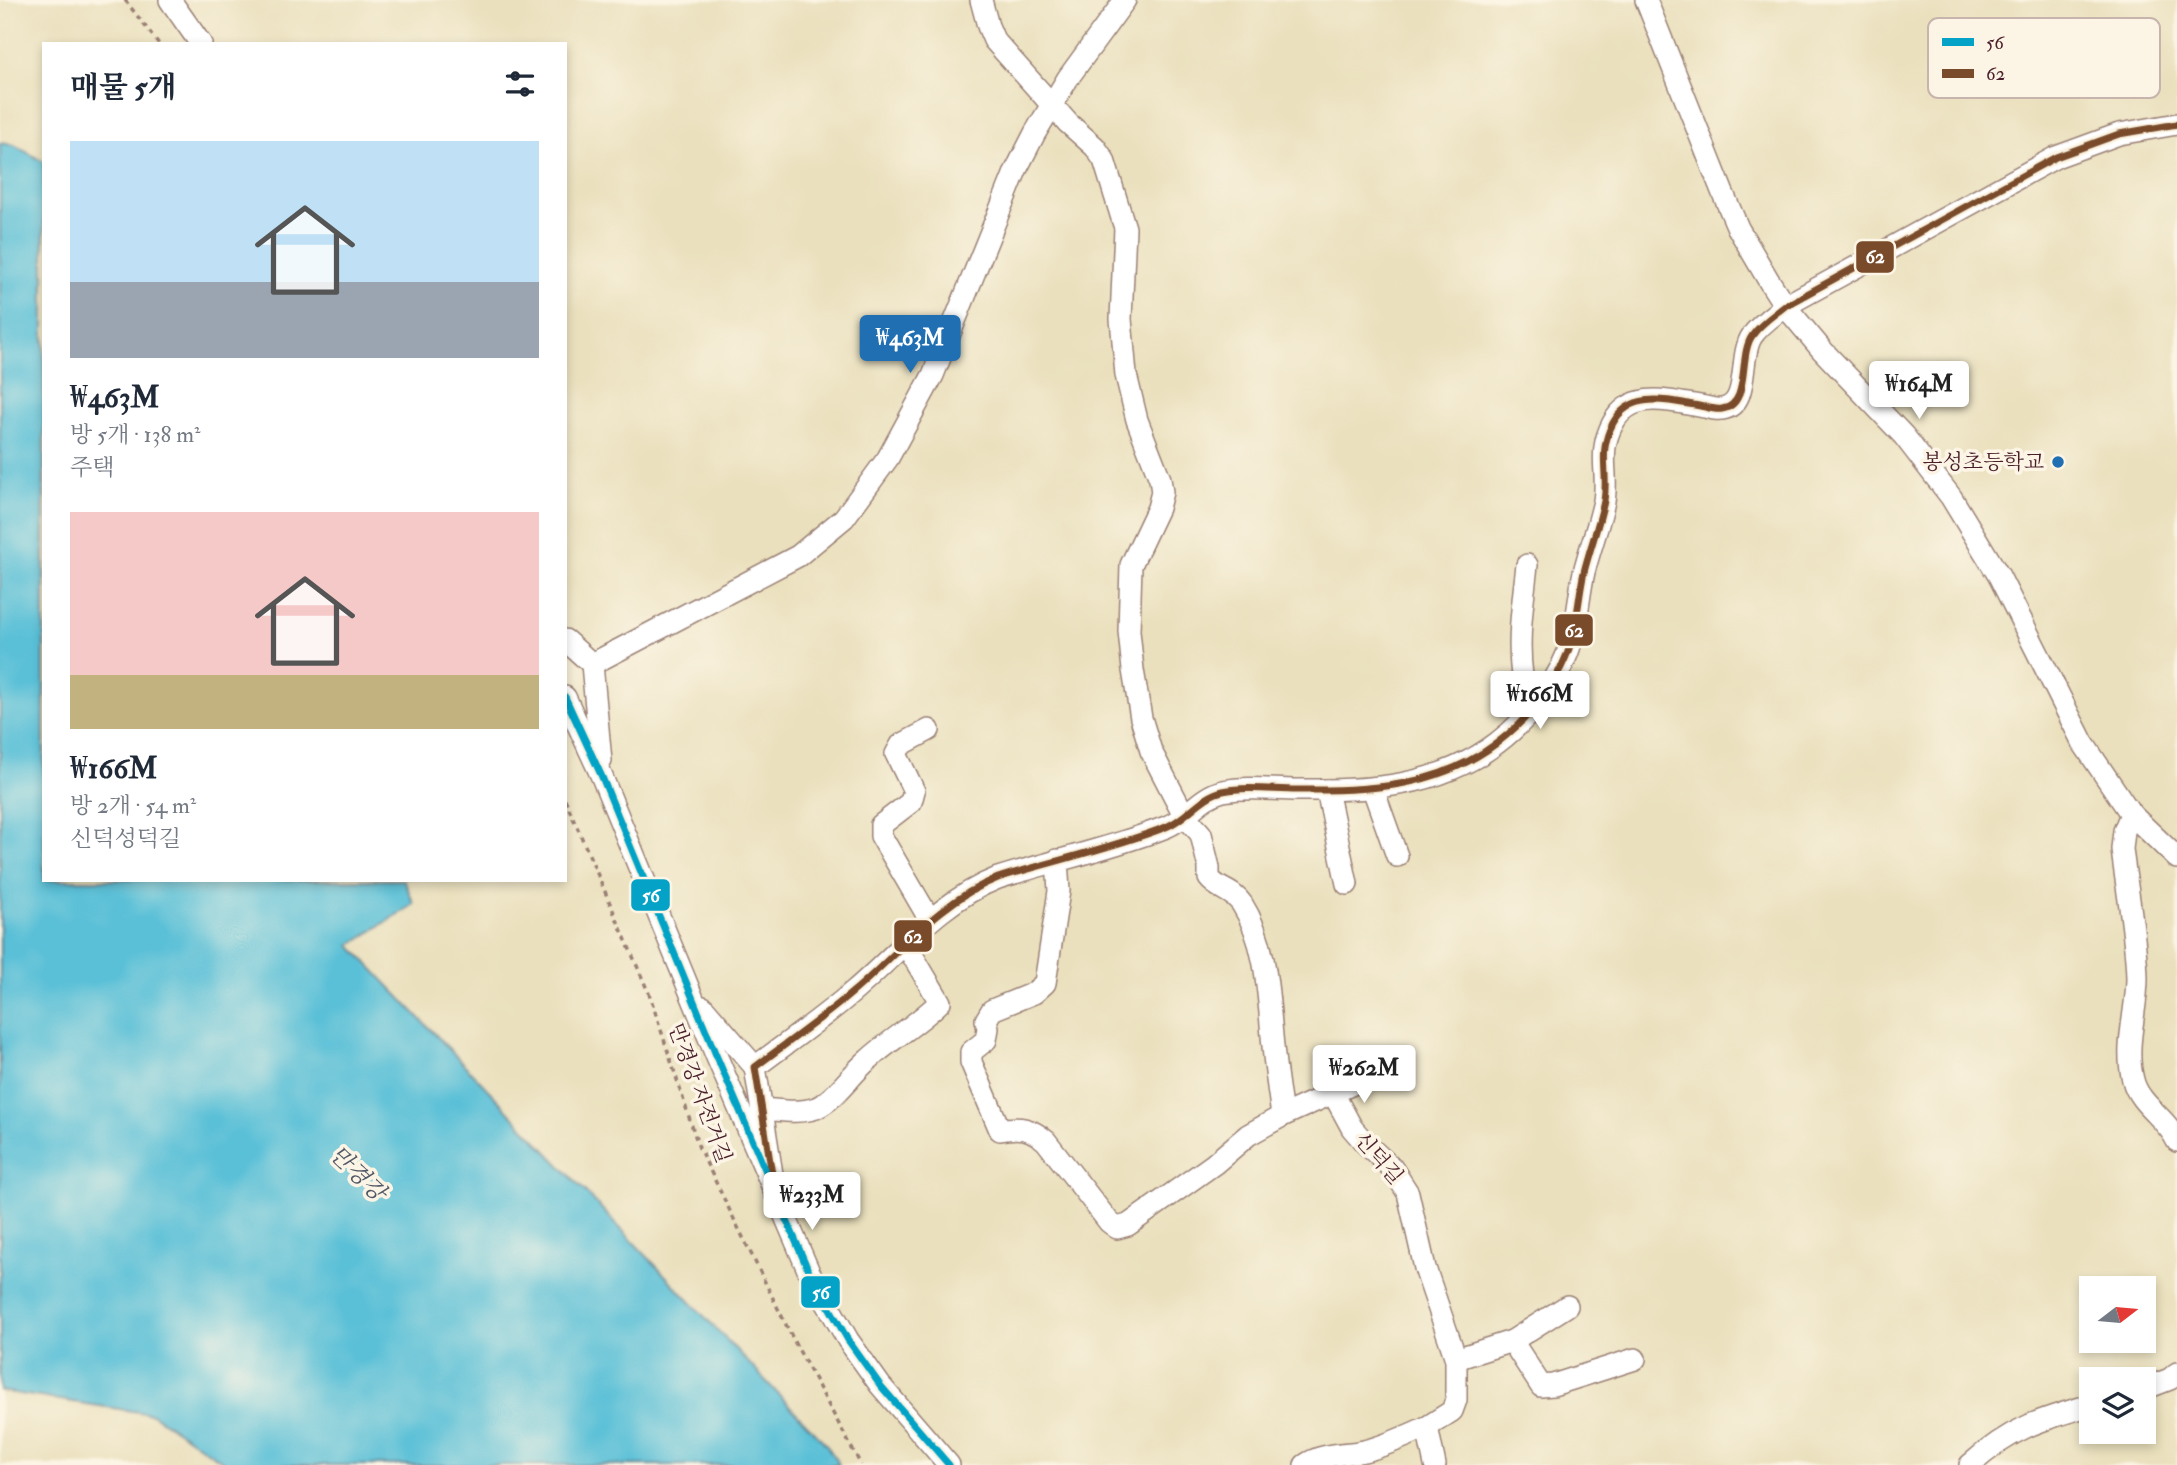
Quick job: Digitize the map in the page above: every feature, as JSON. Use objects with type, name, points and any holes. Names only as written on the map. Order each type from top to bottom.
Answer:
[{"type":"street","points":[[170,0],[200,42]]},
{"type":"street","points":[[981,0],[994,40],[1068,123],[1095,147],[1104,160],[1125,228],[1121,319],[1126,375],[1137,419],[1160,479],[1162,492],[1158,508],[1131,565],[1129,631],[1141,718],[1151,751],[1184,815],[1201,834],[1209,878],[1214,885],[1225,888],[1236,896],[1254,926],[1266,974],[1282,1116]]},
{"type":"street","points":[[592,664],[798,556],[844,518],[888,458],[933,375],[1016,170],[1068,78],[1125,0]]},
{"type":"street","points":[[1646,0],[1738,228],[1785,306],[1822,350],[1904,436],[1951,497],[1999,576],[2083,743],[2132,814],[2177,858]]},
{"type":"street","points":[[755,1067],[853,992],[930,920],[976,886],[1156,831],[1170,825],[1206,798],[1220,792],[1239,789],[1327,790],[1393,787],[1451,770],[1496,744],[1533,708],[1564,662],[1572,639],[1584,572],[1604,500],[1603,457],[1606,440],[1624,408],[1636,401],[1649,399],[1722,410],[1735,403],[1741,392],[1745,348],[1752,335],[1785,306],[2056,157],[2119,134],[2177,124]]},
{"type":"street","points":[[1527,565],[1520,647],[1522,679],[1533,708]]},
{"type":"street","points":[[567,641],[592,664],[602,777]]},
{"type":"street","points":[[567,700],[602,777],[794,1242],[848,1340],[880,1385],[949,1465]]},
{"type":"street","points":[[929,730],[901,745],[896,754],[914,791],[911,802],[881,825],[881,836],[930,920]]},
{"type":"street","points":[[1373,789],[1397,856]]},
{"type":"street","points":[[1327,790],[1347,884]]},
{"type":"street","points":[[2132,814],[2124,831],[2122,849],[2137,981],[2130,1066],[2133,1084],[2143,1100],[2164,1121],[2177,1141]]},
{"type":"street","points":[[1057,860],[1059,891],[1045,984],[1034,993],[992,1010],[986,1020],[986,1040],[971,1052],[971,1062],[1000,1130],[1018,1126],[1034,1131],[1046,1141],[1109,1222],[1117,1228],[1128,1225],[1214,1164],[1248,1135],[1282,1116],[1383,1070]]},
{"type":"street","points":[[761,1109],[801,1111],[816,1108],[868,1059],[940,1002],[905,943]]},
{"type":"street","points":[[690,992],[755,1067],[775,1193]]},
{"type":"street","name":"신덕길","points":[[1333,1093],[1352,1128],[1392,1168],[1408,1193],[1425,1268],[1456,1359],[1456,1400],[1452,1411],[1427,1427]]},
{"type":"street","points":[[1456,1359],[1512,1341],[1567,1306]]},
{"type":"street","points":[[1512,1341],[1541,1386],[1553,1385],[1635,1359]]},
{"type":"street","points":[[2156,1384],[2177,1373]]},
{"type":"street","points":[[1970,1465],[1993,1444],[2016,1430],[2079,1409]]},
{"type":"street","points":[[1304,1465],[1323,1456],[1386,1445],[1427,1427],[1435,1465]]},
{"type":"path","points":[[125,0],[157,42]]},
{"type":"path","name":"만경강 자전거길","points":[[567,804],[650,996],[699,1148],[795,1343],[861,1465]]},
{"type":"water","name":"만경강","points":[[0,143],[14,145],[42,161],[42,882],[405,882],[414,904],[350,945],[826,1444],[839,1465],[228,1465],[152,1414],[0,1391]]},
{"type":"transit line","name":"62","points":[[775,1193],[755,1067],[842,1001],[939,913],[977,888],[998,878],[1166,827],[1181,819],[1207,798],[1223,791],[1251,788],[1349,789],[1401,784],[1426,778],[1474,758],[1497,743],[1532,710],[1552,683],[1567,654],[1574,631],[1584,572],[1604,501],[1604,453],[1608,434],[1621,412],[1631,405],[1654,400],[1718,409],[1731,406],[1741,389],[1745,355],[1752,336],[1785,306],[2056,157],[2119,134],[2177,124]]},
{"type":"transit line","name":"56","points":[[567,701],[602,777],[809,1272],[848,1340],[880,1385],[949,1465]]},
{"type":"place","name":"봉성초등학교","points":[[2058,462]]}]
